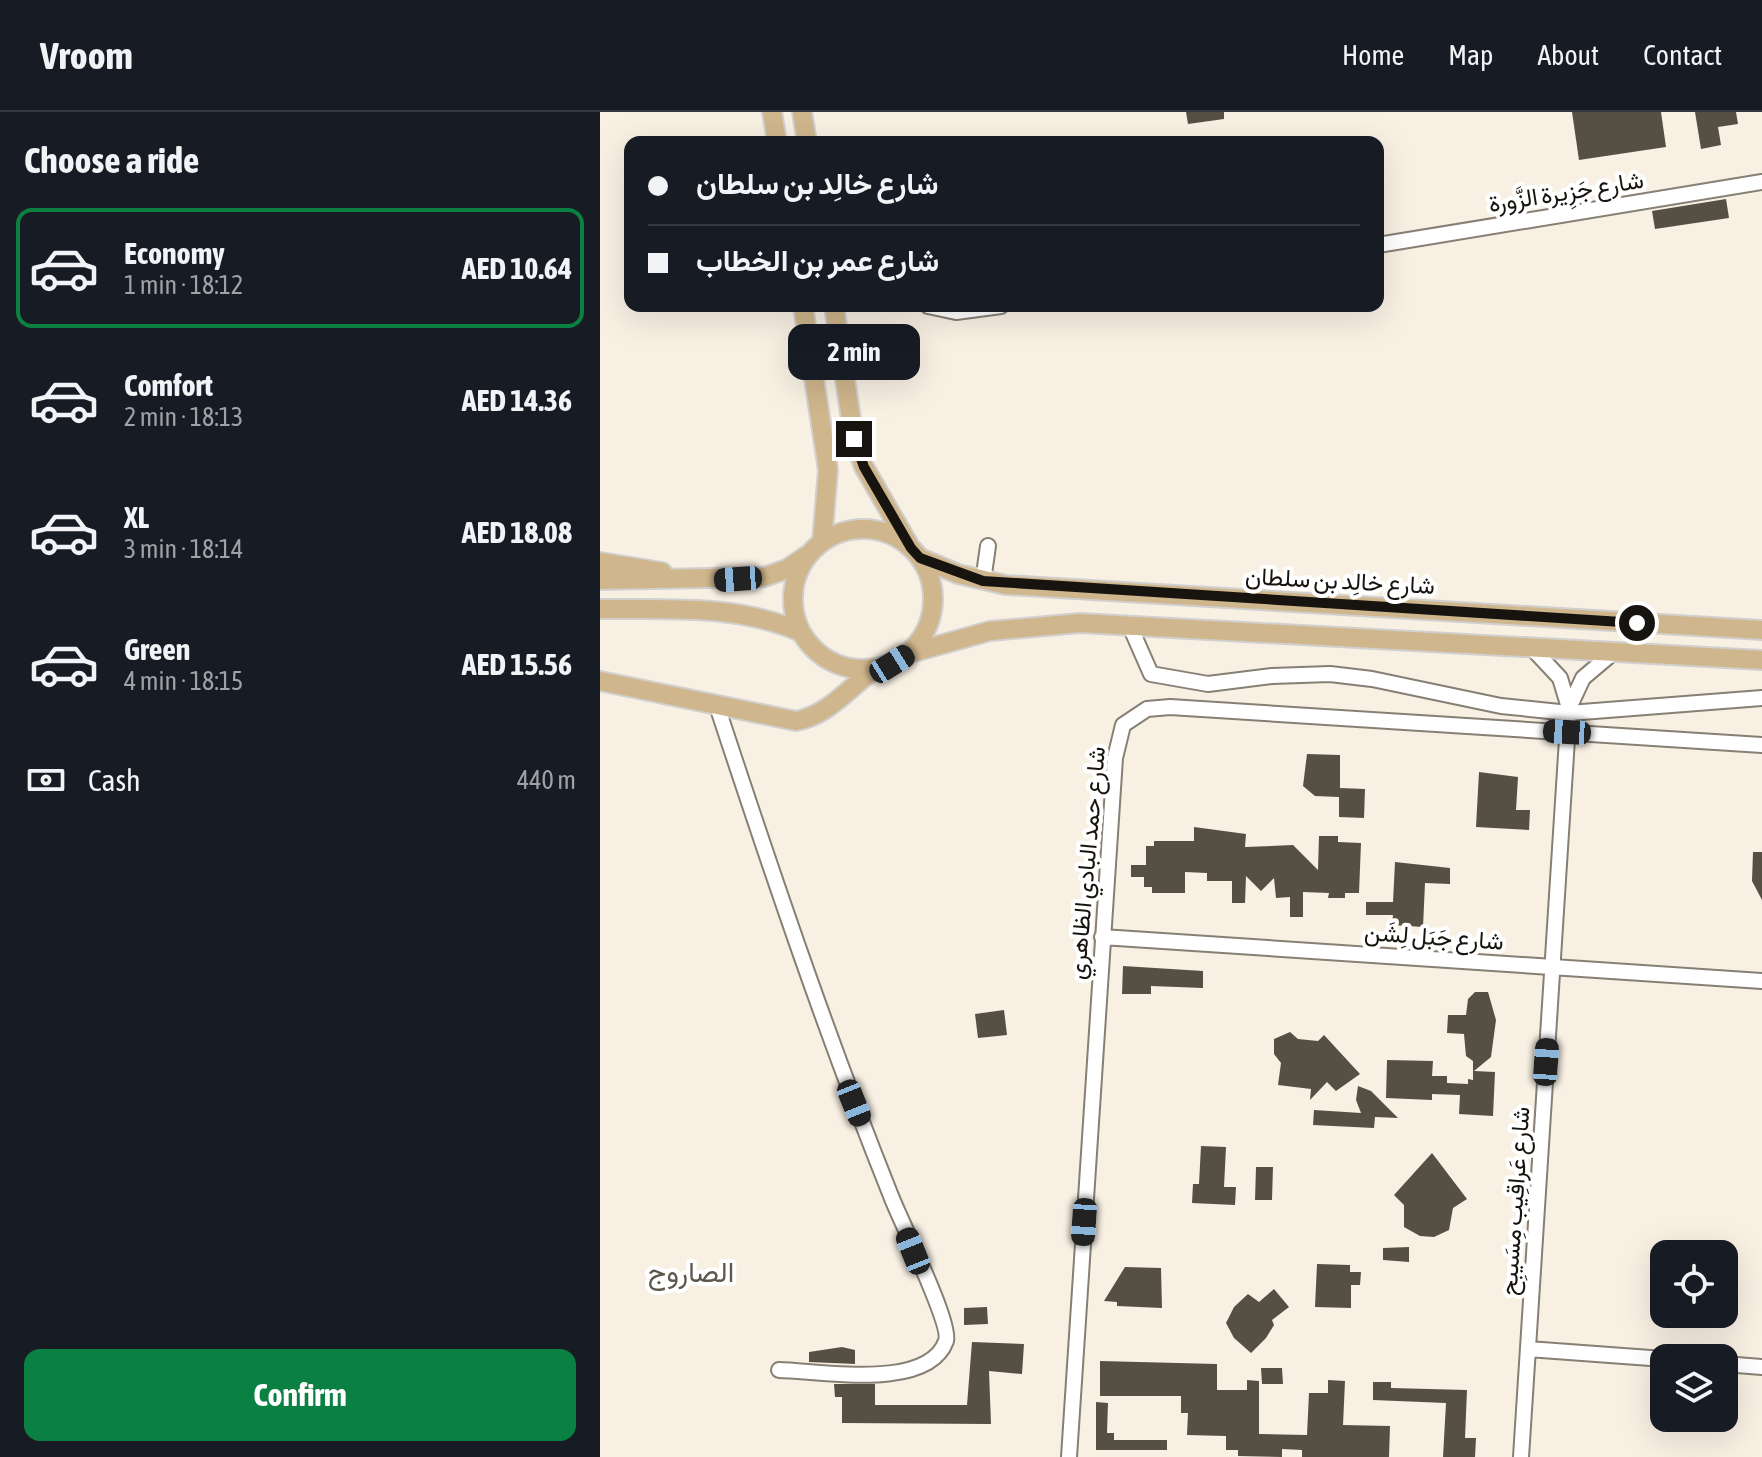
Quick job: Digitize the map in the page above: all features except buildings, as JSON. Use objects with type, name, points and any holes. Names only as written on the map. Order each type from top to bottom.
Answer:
[{"type":"main road","points":[[772,112],[776,136]]},
{"type":"main road","points":[[802,112],[806,136]]},
{"type":"main road","points":[[804,312],[828,470],[817,547],[795,582],[795,616],[801,632],[824,658],[848,668],[875,669]]},
{"type":"main road","points":[[835,312],[854,439],[864,467],[930,577],[934,598],[931,619],[922,638],[907,654]]},
{"type":"main road","points":[[600,580],[712,580],[777,574],[839,533],[867,530],[895,537],[916,553]]},
{"type":"main road","name":"شارع خالِد بن سلطان","points":[[916,553],[983,581],[1762,630]]},
{"type":"main road","points":[[600,562],[712,580]]},
{"type":"main road","points":[[600,609],[735,612],[770,619],[801,632]]},
{"type":"main road","points":[[600,681],[796,721],[814,718],[875,669],[907,654],[990,631],[1038,624],[1129,624],[1762,660]]},
{"type":"street","name":"شارع جَزِيرة الزَّورة","points":[[1384,244],[1762,182]]},
{"type":"street","points":[[983,581],[988,546]]},
{"type":"street","points":[[1129,624],[1151,674],[1186,683],[1330,674],[1372,679],[1429,694],[1501,706],[1569,711],[1762,698]]},
{"type":"street","name":"شارع عَراقِيب مِسَيبِح","points":[[1530,646],[1560,678],[1569,711]]},
{"type":"street","name":"شارع عَراقِيب مِسَيبِح","points":[[1521,1457],[1569,711],[1577,688],[1590,670],[1617,650]]},
{"type":"street","points":[[717,706],[794,939],[854,1103],[913,1251],[948,1326],[946,1342],[930,1364],[901,1374],[779,1370]]},
{"type":"street","name":"شارع حمد البادي الظاهري","points":[[1069,1457],[1102,937],[1118,740],[1123,725],[1147,709],[1170,707],[1762,745]]},
{"type":"street","name":"شارع جَبَل لِشَن","points":[[1102,937],[1762,981]]},
{"type":"street","points":[[1528,1349],[1650,1358]]},
{"type":"street","points":[[1738,1365],[1762,1367]]},
{"type":"district","name":"الصاروج","points":[[691,1272]]},
{"type":"route","points":[[854,439],[864,467],[891,516],[920,558],[983,581],[1006,585],[1637,623]]}]
